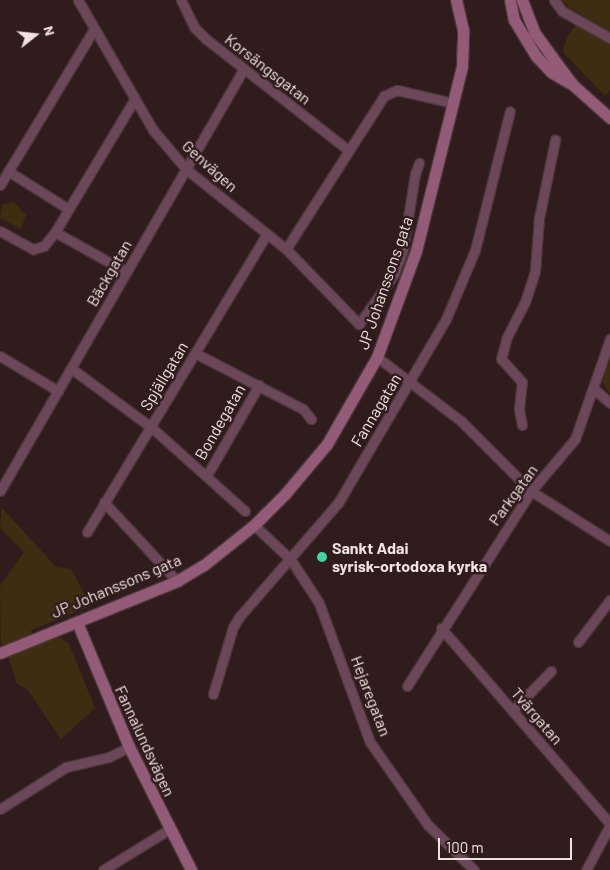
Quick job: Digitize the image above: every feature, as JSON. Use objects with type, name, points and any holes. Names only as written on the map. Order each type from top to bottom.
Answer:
[{"type":"street","name":"Genvägen","points":[[78,0],[153,130],[186,169],[286,249],[360,324],[397,266],[403,249],[414,174],[420,163]]},
{"type":"street","name":"Korsängsgatan","points":[[181,0],[199,33],[243,70],[348,150]]},
{"type":"street","name":"JP Johanssons gata","points":[[0,653],[177,580],[230,546],[254,525],[285,494],[327,444],[377,357],[416,250],[453,103],[463,54],[462,18],[456,0]]},
{"type":"street","points":[[510,0],[518,27],[536,56],[551,72],[573,85],[610,118]]},
{"type":"street","points":[[522,0],[534,32],[573,85]]},
{"type":"street","points":[[554,0],[562,10],[610,38]]},
{"type":"street","points":[[0,185],[94,29]]},
{"type":"street","name":"Bäckgatan","points":[[0,491],[243,70]]},
{"type":"street","points":[[286,249],[378,103],[390,92],[409,92],[453,103]]},
{"type":"street","points":[[0,231],[33,249],[44,246],[55,232],[67,208],[134,100]]},
{"type":"street","name":"Fannagatan","points":[[213,694],[233,627],[338,503],[446,319],[475,250],[510,111]]},
{"type":"street","points":[[522,425],[519,409],[522,382],[501,359],[507,337],[525,302],[535,271],[539,218],[555,140]]},
{"type":"street","points":[[8,171],[67,208]]},
{"type":"street","points":[[55,232],[127,272]]},
{"type":"street","name":"Spjällgatan","points":[[87,532],[267,234]]},
{"type":"street","name":"Parkgatan","points":[[407,686],[441,628],[530,491],[575,439],[610,339]]},
{"type":"street","points":[[194,353],[303,409],[311,418]]},
{"type":"street","points":[[0,356],[58,391]]},
{"type":"street","points":[[377,357],[461,421],[530,491],[610,541]]},
{"type":"street","points":[[72,369],[151,427],[207,475],[245,511]]},
{"type":"street","name":"Bondegatan","points":[[207,475],[259,385]]},
{"type":"street","points":[[594,388],[610,403]]},
{"type":"street","points":[[104,502],[177,580]]},
{"type":"street","name":"Hejaregatan","points":[[254,525],[291,560],[319,603],[370,742],[428,825],[474,870]]},
{"type":"street","points":[[578,642],[610,600]]},
{"type":"street","name":"Fannalundsvägen","points":[[77,622],[129,747],[168,830],[191,870]]},
{"type":"street","name":"Tvärgatan","points":[[441,628],[610,825]]},
{"type":"street","points":[[512,711],[551,671]]},
{"type":"street","points":[[0,809],[66,767],[109,757],[129,747]]},
{"type":"street","points":[[586,870],[610,825]]},
{"type":"street","points":[[103,870],[168,830]]},
{"type":"shaded area","points":[[561,0],[610,0],[610,32],[569,7]]},
{"type":"shaded area","points":[[577,24],[610,43],[610,90],[605,96],[563,52],[567,37]]},
{"type":"shaded area","points":[[14,202],[26,215],[21,229],[0,218],[2,205]]},
{"type":"shaded area","points":[[610,360],[610,394],[602,382]]},
{"type":"shaded area","points":[[2,508],[56,567],[71,569],[91,606],[31,630],[32,634],[1,646],[0,586],[24,552],[0,528]]},
{"type":"shaded area","points":[[57,635],[69,644],[95,708],[61,739],[27,689],[17,684],[8,655]]},
{"type":"place","name":"Sankt Adai syrisk-ortodoxa kyrka","points":[[322,557]]}]
